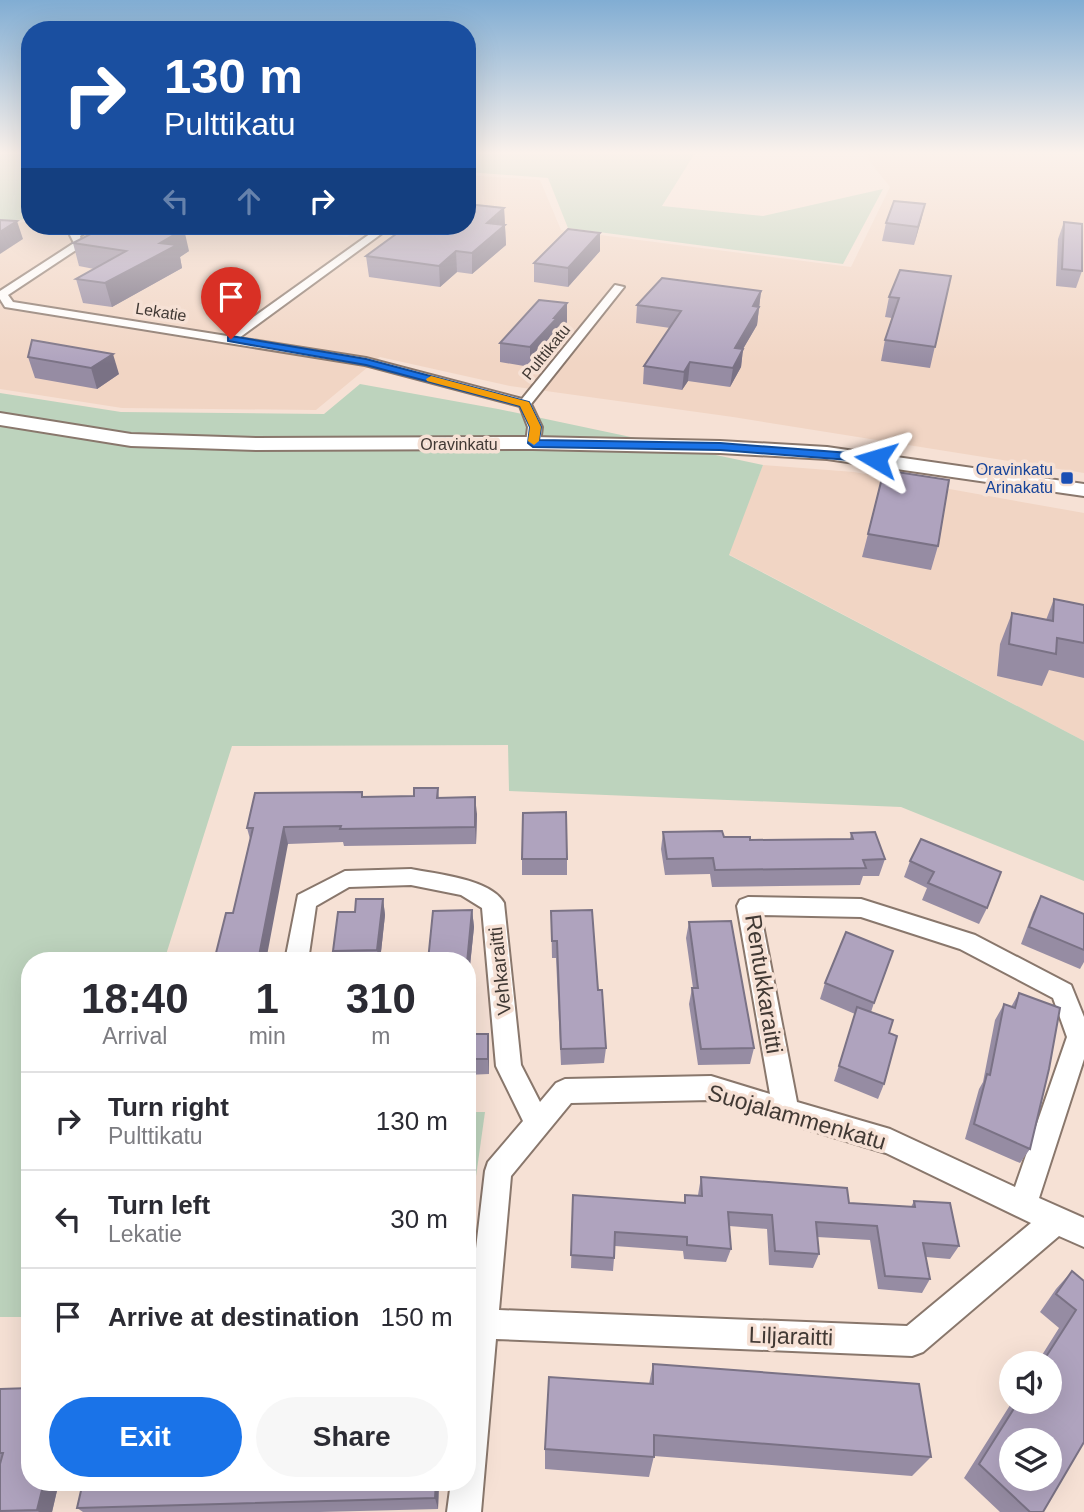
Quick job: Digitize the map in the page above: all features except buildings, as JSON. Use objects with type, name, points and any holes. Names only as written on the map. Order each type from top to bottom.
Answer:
[{"type":"street","name":"Lekatie","points":[[75,235],[79,244],[2,294],[9,305],[366,362],[525,404]]},
{"type":"street","points":[[231,339],[375,235]]},
{"type":"street","name":"Pulttikatu","points":[[533,443],[535,427],[525,404],[619,287]]},
{"type":"street","name":"Oravinkatu","points":[[0,419],[131,440],[256,444],[533,443],[720,447],[827,453],[1084,490]]},
{"type":"street","name":"Vehkaraitti","points":[[298,952],[306,901],[345,879],[411,877],[466,888],[494,903],[509,1066],[537,1124]]},
{"type":"street","name":"Rentukkaraitti","points":[[786,1111],[748,906],[861,908],[967,942],[1063,992],[1079,1037],[1023,1205]]},
{"type":"street","name":"Suojalammenkatu","points":[[476,1390],[498,1171],[565,1091],[711,1088],[890,1142],[1084,1233]]},
{"type":"street","name":"Liljaraitti","points":[[483,1324],[912,1341],[1056,1220]]},
{"type":"street","points":[[464,1512],[466,1491]]},
{"type":"shaded area","points":[[0,224],[21,224],[21,235],[347,237],[476,235],[476,224],[558,224],[561,230],[851,267],[872,224],[1084,224],[1084,473],[733,417],[510,386],[380,357],[316,410],[122,408],[0,389]]},
{"type":"shaded area","points":[[763,465],[854,472],[1084,513],[1084,741],[728,554]]},
{"type":"green space","points":[[566,224],[865,224],[843,264],[568,228]]},
{"type":"green space","points":[[360,384],[498,409],[763,465],[729,555],[1084,741],[1084,881],[901,807],[509,791],[508,745],[232,746],[167,952],[21,952],[21,1317],[0,1317],[0,393],[121,412],[324,414]]},
{"type":"green space","points":[[476,1112],[485,1112],[476,1176]]},
{"type":"slow traffic","points":[[431,379],[525,404],[535,427],[534,441]]},
{"type":"place","name":"Oravinkatu Arinakatu","points":[[1067,478]]},
{"type":"route","points":[[231,339],[366,362],[525,404],[535,427],[533,443],[720,447],[827,453],[876,459]]}]
